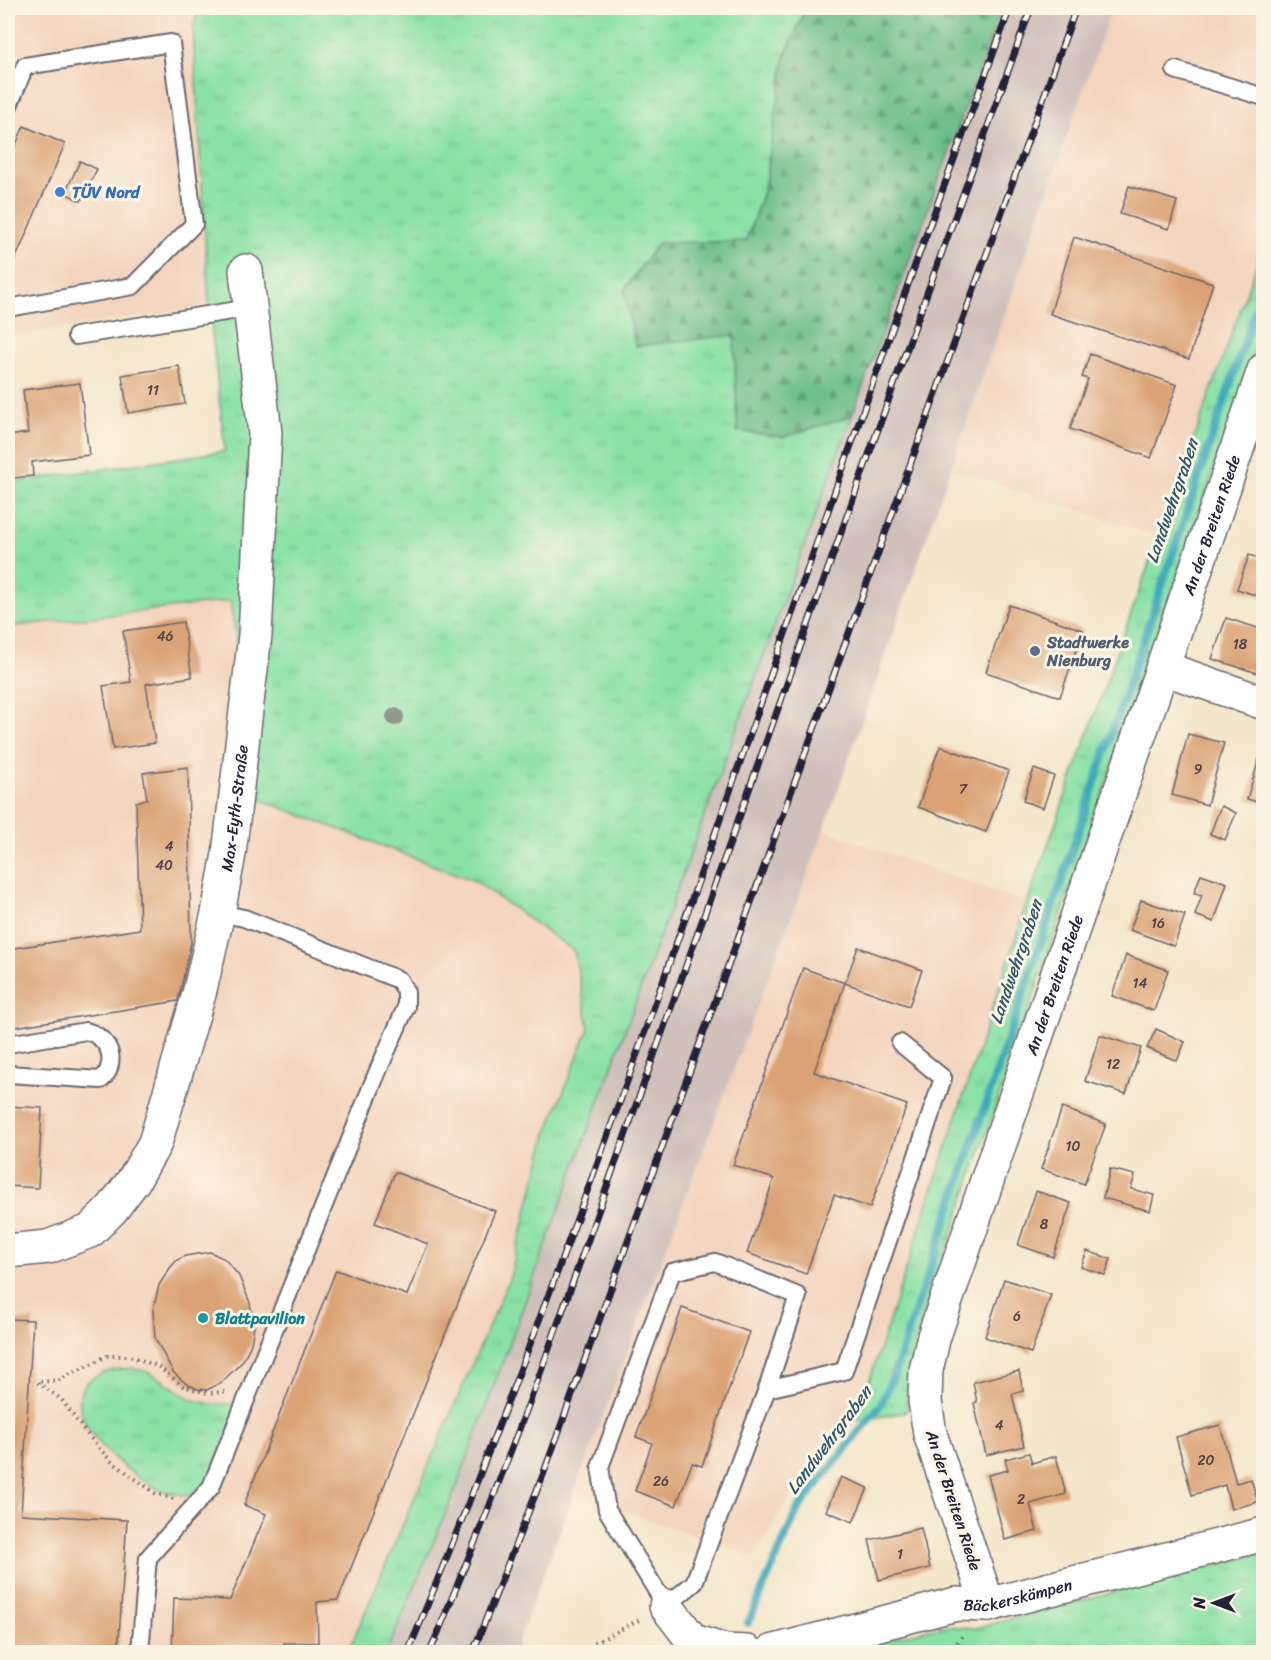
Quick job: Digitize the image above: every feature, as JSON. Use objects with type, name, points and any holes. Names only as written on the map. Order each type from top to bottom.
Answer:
[{"type":"street","name":"Max-Eyth-Straße","points":[[8,1251],[48,1247],[90,1231],[112,1209],[134,1180],[155,1143],[199,994],[229,854],[255,634],[265,433],[246,271]]},
{"type":"street","name":"An der Breiten Riede","points":[[988,1605],[930,1434],[925,1401],[926,1370],[934,1336],[1263,370]]},
{"type":"street","points":[[1162,668],[1263,703]]},
{"type":"street","name":"Bäckerskämpen","points":[[771,1653],[956,1605],[988,1605],[1263,1534]]},
{"type":"street","points":[[666,1606],[693,1641],[725,1651],[747,1653]]},
{"type":"lane","points":[[8,108],[25,66],[171,43],[194,224],[133,286],[8,308]]},
{"type":"lane","points":[[1175,70],[1263,97]]},
{"type":"lane","points":[[76,336],[250,308]]},
{"type":"lane","points":[[140,1653],[148,1558],[211,1487],[377,1073],[406,1007],[406,992],[399,980],[244,918],[218,913]]},
{"type":"lane","points":[[8,1044],[86,1030],[95,1033],[104,1041],[110,1053],[110,1068],[101,1080],[8,1074]]},
{"type":"lane","points":[[767,1389],[844,1371],[943,1078],[900,1043]]},
{"type":"lane","points":[[715,1262],[798,1296],[767,1389],[694,1583],[666,1606],[607,1510],[600,1467],[672,1272],[715,1262]]},
{"type":"path","points":[[196,1504],[154,1493],[111,1461],[86,1433],[62,1400],[37,1382],[59,1380],[107,1356],[130,1356],[157,1366],[183,1386],[207,1393],[249,1390]]},
{"type":"path","points":[[587,1653],[593,1644],[666,1606]]},
{"type":"shaded area","points":[[8,8],[199,8],[193,28],[209,306],[8,336]]},
{"type":"shaded area","points":[[1002,8],[1112,8],[824,830],[514,1652],[387,1652],[457,1486]]},
{"type":"shaded area","points":[[1112,8],[1263,8],[1263,230],[1257,263],[1158,537],[951,468]]},
{"type":"shaded area","points":[[230,601],[261,800],[466,875],[574,951],[589,1028],[548,1130],[510,1277],[348,1652],[8,1652],[8,627]]},
{"type":"shaded area","points":[[824,830],[1027,903],[856,1421],[801,1479],[754,1557],[574,1494]]},
{"type":"green space","points":[[199,8],[806,8],[785,56],[764,189],[746,241],[726,243],[635,346],[734,334],[783,437],[852,416],[457,1486],[387,1652],[348,1652],[510,1277],[548,1130],[589,1028],[574,951],[475,881],[261,800],[230,601],[8,627],[8,483],[225,451],[209,306],[193,28]]},
{"type":"green space","points":[[806,8],[1002,8],[852,416],[783,437],[737,431],[734,335],[635,346],[624,290],[658,243],[746,241],[764,189],[785,56]]},
{"type":"green space","points":[[1263,230],[1263,327],[915,1342],[906,1412],[856,1421],[1027,903],[1257,263]]},
{"type":"green space","points":[[132,1368],[151,1373],[192,1400],[212,1404],[239,1404],[208,1486],[196,1496],[165,1492],[146,1482],[113,1457],[86,1425],[80,1402],[85,1384],[101,1374]]},
{"type":"green space","points":[[1263,1553],[1263,1652],[835,1652],[942,1626],[976,1628]]},
{"type":"building","points":[[24,126],[65,144],[8,276],[8,163]]},
{"type":"building","points":[[80,161],[97,169],[81,201],[65,193]]},
{"type":"building","points":[[1129,186],[1177,201],[1169,229],[1120,214]]},
{"type":"building","points":[[1074,237],[1213,283],[1189,359],[1050,314]]},
{"type":"building","points":[[1090,354],[1177,385],[1151,458],[1070,429],[1088,379],[1082,377]]},
{"type":"building","points":[[179,366],[185,404],[128,413],[122,375]]},
{"type":"building","points":[[80,383],[89,455],[32,462],[33,476],[14,478],[9,436],[28,433],[23,390]]},
{"type":"building","points":[[1249,555],[1264,560],[1264,598],[1237,589]]},
{"type":"building","name":"Stadtwerke Nienburg","points":[[1009,605],[1083,630],[1060,697],[986,672]]},
{"type":"building","points":[[1226,618],[1264,630],[1264,668],[1261,674],[1212,659]]},
{"type":"building","points":[[183,622],[192,677],[146,684],[155,743],[113,749],[103,686],[131,682],[123,631]]},
{"type":"building","points":[[1188,734],[1224,743],[1207,805],[1172,795]]},
{"type":"building","points":[[940,746],[1009,771],[986,832],[918,807]]},
{"type":"building","points":[[1264,746],[1264,804],[1247,799]]},
{"type":"building","points":[[188,767],[191,943],[178,1001],[8,1028],[8,949],[140,929],[136,802],[147,799],[143,773]]},
{"type":"building","points":[[1034,769],[1054,776],[1043,808],[1023,801]]},
{"type":"building","points":[[1221,806],[1236,813],[1225,840],[1210,834]]},
{"type":"building","points":[[1201,874],[1227,883],[1214,922],[1195,915],[1202,895],[1194,893]]},
{"type":"building","points":[[1141,900],[1185,915],[1174,946],[1130,930]]},
{"type":"building","points":[[858,947],[922,970],[909,1006],[845,983]]},
{"type":"building","points":[[1126,955],[1168,970],[1154,1011],[1112,996]]},
{"type":"building","points":[[803,968],[845,983],[814,1072],[907,1105],[870,1208],[834,1195],[806,1274],[747,1253],[774,1179],[733,1165]]},
{"type":"building","points":[[1156,1029],[1185,1042],[1177,1061],[1147,1048]]},
{"type":"building","points":[[1100,1035],[1141,1048],[1126,1094],[1085,1081]]},
{"type":"building","points":[[8,1106],[42,1108],[38,1188],[8,1186]]},
{"type":"building","points":[[1062,1108],[1106,1124],[1084,1184],[1041,1169]]},
{"type":"building","points":[[1110,1169],[1135,1175],[1131,1189],[1154,1195],[1150,1211],[1103,1198]]},
{"type":"building","points":[[395,1172],[495,1211],[338,1600],[317,1602],[318,1643],[284,1643],[283,1652],[172,1652],[174,1598],[230,1600],[266,1514],[244,1505],[336,1270],[407,1295],[428,1244],[375,1223]]},
{"type":"building","points":[[1036,1191],[1071,1203],[1053,1257],[1018,1245]]},
{"type":"building","points":[[1087,1251],[1111,1259],[1105,1275],[1081,1267]]},
{"type":"building","name":"Blattpavilion","points":[[210,1252],[225,1259],[239,1276],[250,1303],[254,1326],[251,1344],[242,1362],[222,1382],[207,1390],[197,1389],[185,1383],[173,1372],[155,1338],[153,1310],[159,1285],[177,1260],[185,1256]]},
{"type":"building","points":[[1004,1279],[1051,1295],[1031,1353],[985,1337]]},
{"type":"building","points":[[682,1308],[749,1332],[702,1466],[692,1463],[676,1506],[635,1491],[652,1443],[636,1437]]},
{"type":"building","points":[[8,1319],[33,1320],[21,1514],[127,1520],[118,1652],[8,1652]]},
{"type":"building","points":[[1019,1371],[1023,1391],[1012,1394],[1024,1446],[986,1455],[974,1403],[977,1402],[973,1382]]},
{"type":"building","points":[[1220,1425],[1236,1483],[1251,1479],[1258,1502],[1231,1509],[1225,1485],[1192,1495],[1176,1437]]},
{"type":"building","points":[[1029,1453],[1032,1463],[1056,1456],[1066,1494],[1030,1504],[1037,1531],[1005,1540],[988,1475],[1008,1470],[1005,1459]]},
{"type":"building","points":[[841,1477],[868,1488],[853,1522],[826,1511]]},
{"type":"building","points":[[921,1528],[930,1568],[879,1580],[869,1540]]},
{"type":"waterway","name":"Landwehrgraben","points":[[748,1623],[798,1509],[881,1404],[894,1374],[1264,285]]},
{"type":"railway","points":[[408,1652],[474,1488],[600,1157],[909,282],[1010,8]]},
{"type":"railway","points":[[430,1652],[537,1382],[1031,8]]},
{"type":"railway","points":[[473,1652],[543,1475],[1076,8]]},
{"type":"place","name":"TÜV Nord","points":[[60,192]]},
{"type":"place","name":"Stadtwerke Nienburg","points":[[1035,651]]},
{"type":"place","name":"Blattpavilion","points":[[203,1318]]}]
